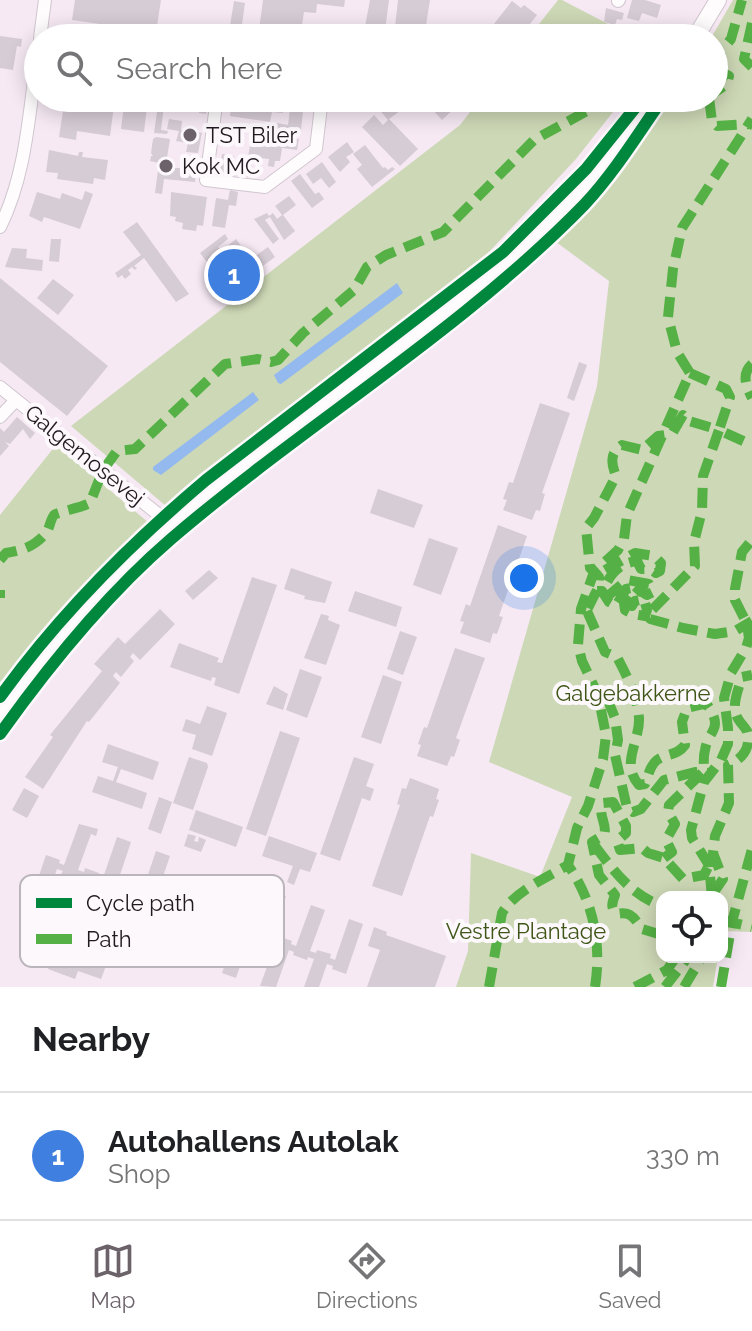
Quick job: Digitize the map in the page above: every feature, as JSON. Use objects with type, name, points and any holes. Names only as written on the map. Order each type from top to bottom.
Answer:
[{"type":"main road","points":[[695,24],[707,0]]},
{"type":"main road","points":[[703,24],[718,0]]},
{"type":"main road","points":[[0,714],[63,633],[169,523],[502,267],[589,182],[644,112]]},
{"type":"street","points":[[42,24],[45,0]]},
{"type":"street","points":[[0,227],[14,194],[29,112]]},
{"type":"street","points":[[215,112],[206,180],[265,187],[316,149],[320,112]]},
{"type":"street","name":"Galgemosevej","points":[[0,387],[169,523]]},
{"type":"street","points":[[0,417],[16,400]]},
{"type":"green space","points":[[558,0],[562,0],[608,24],[539,24]]},
{"type":"green space","name":"Galgebakkerne","points":[[733,0],[752,0],[752,932],[728,931],[728,891],[656,891],[656,963],[717,963],[713,987],[456,987],[468,951],[471,853],[540,877],[572,797],[489,762],[597,386],[609,281],[556,242],[606,186],[662,112],[728,112],[728,24],[719,24]]},
{"type":"green space","points":[[470,112],[613,112],[576,159],[488,253],[184,488],[166,506],[71,426],[460,125]]},
{"type":"green space","points":[[56,445],[149,523],[60,612],[0,686],[0,515]]},
{"type":"water","points":[[397,283],[403,293],[281,384],[278,383],[274,375]]},
{"type":"water","points":[[253,392],[259,400],[161,475],[153,470],[153,467]]},
{"type":"building","points":[[75,0],[161,0],[157,24],[100,24],[72,20]]},
{"type":"building","points":[[263,0],[345,0],[344,7],[317,4],[316,13],[304,12],[302,24],[260,24]]},
{"type":"building","points":[[370,0],[389,0],[386,24],[365,24]]},
{"type":"building","points":[[398,0],[430,0],[426,24],[395,24]]},
{"type":"building","points":[[632,0],[661,5],[657,18],[642,13],[639,21],[627,18]]},
{"type":"building","points":[[234,1],[245,3],[242,24],[230,24]]},
{"type":"building","points":[[512,1],[537,15],[530,24],[494,24]]},
{"type":"building","points":[[606,8],[624,13],[622,20],[617,19],[615,24],[604,22]]},
{"type":"building","points":[[0,36],[22,39],[21,47],[17,46],[13,70],[0,68]]},
{"type":"building","points":[[63,112],[113,112],[110,136],[77,131],[76,140],[59,137]]},
{"type":"building","points":[[123,112],[146,112],[144,132],[121,129]]},
{"type":"building","points":[[157,112],[163,112],[161,130],[168,131],[167,134],[154,133]]},
{"type":"building","points":[[230,112],[272,112],[270,122],[230,116]]},
{"type":"building","points":[[290,112],[303,112],[301,130],[287,128],[286,134],[270,132],[271,122],[288,125]]},
{"type":"building","points":[[381,112],[399,112],[389,119],[418,149],[400,166],[362,127],[374,115],[383,125],[388,120]]},
{"type":"building","points":[[435,112],[450,112],[442,120]]},
{"type":"building","name":"TST Biler","points":[[169,119],[182,121],[181,130],[202,133],[198,153],[186,152],[188,143],[176,141],[179,131],[167,129]]},
{"type":"building","points":[[252,134],[299,139],[297,150],[282,148],[280,161],[275,161],[274,167],[268,166],[269,159],[248,157]]},
{"type":"building","name":"Kok MC","points":[[153,139],[170,139],[166,164],[174,165],[174,168],[193,168],[195,182],[164,179],[162,194],[155,193],[159,163],[150,161]]},
{"type":"building","points":[[347,142],[354,152],[346,157],[350,162],[340,172],[328,157]]},
{"type":"building","points":[[365,145],[383,168],[395,169],[372,187],[357,169],[362,165],[353,154]]},
{"type":"building","points":[[49,150],[78,156],[79,152],[83,152],[82,157],[108,160],[105,180],[94,178],[93,184],[57,179],[58,173],[46,172]]},
{"type":"building","points":[[222,154],[234,156],[233,162],[252,164],[250,177],[219,173]]},
{"type":"building","points":[[322,162],[336,182],[329,188],[321,178],[313,184],[306,174]]},
{"type":"building","points":[[300,174],[315,194],[319,192],[324,199],[312,208],[291,181]]},
{"type":"building","points":[[230,190],[238,192],[236,206],[229,205],[225,228],[212,226],[216,198],[228,200]]},
{"type":"building","points":[[85,191],[93,194],[80,229],[44,217],[42,222],[29,216],[37,192],[60,199],[62,193],[82,200]]},
{"type":"building","points":[[171,192],[207,197],[203,226],[197,225],[196,231],[182,229],[183,223],[170,216]]},
{"type":"building","points":[[289,196],[296,205],[283,215],[295,231],[284,240],[270,217],[265,220],[279,239],[273,244],[254,219],[273,213],[277,219],[282,215],[275,206]]},
{"type":"building","points":[[137,222],[189,294],[176,302],[144,258],[134,266],[137,268],[135,270],[132,267],[128,270],[131,274],[125,279],[122,275],[118,278],[115,273],[141,255],[123,232]]},
{"type":"building","points":[[225,234],[228,239],[218,247],[221,251],[236,239],[251,259],[268,247],[275,257],[229,291],[200,253]]},
{"type":"building","points":[[51,239],[61,239],[59,262],[49,261]]},
{"type":"building","points":[[12,248],[27,249],[26,258],[43,260],[42,271],[5,267]]},
{"type":"building","points":[[0,278],[108,366],[67,416],[0,362]]},
{"type":"building","points":[[53,279],[74,295],[58,315],[37,298]]},
{"type":"building","points":[[579,362],[587,365],[574,401],[567,398]]},
{"type":"building","points":[[540,403],[570,413],[542,493],[545,494],[540,511],[536,510],[532,520],[503,510],[507,500],[503,499],[509,482],[513,483]]},
{"type":"building","points":[[17,417],[35,433],[30,439],[23,429],[10,444],[5,442],[9,446],[0,456],[0,428],[4,432]]},
{"type":"building","points":[[378,489],[423,505],[414,528],[370,513]]},
{"type":"building","points":[[498,525],[527,536],[499,616],[503,617],[490,643],[460,633],[464,622],[460,621],[466,604],[470,606]]},
{"type":"building","points":[[429,538],[458,548],[441,595],[413,585]]},
{"type":"building","points":[[291,568],[332,582],[325,603],[304,599],[305,596],[284,589]]},
{"type":"building","points":[[209,570],[218,578],[193,600],[185,591]]},
{"type":"building","points":[[252,577],[277,585],[239,694],[214,685],[216,678],[212,677],[211,681],[170,667],[179,643],[219,658],[217,662],[222,663]]},
{"type":"building","points":[[355,591],[402,607],[396,627],[348,611]]},
{"type":"building","points":[[160,609],[175,624],[140,660],[133,653],[130,657],[134,661],[121,677],[116,672],[113,676],[120,683],[87,721],[43,789],[25,777],[53,737],[50,735],[102,671],[94,664],[118,637],[125,644]]},
{"type":"building","points":[[321,614],[340,625],[326,665],[304,658]]},
{"type":"building","points":[[400,631],[417,637],[403,675],[387,669]]},
{"type":"building","points":[[455,648],[485,658],[456,738],[460,740],[447,766],[417,756],[421,745],[418,744],[424,727],[427,728]]},
{"type":"building","points":[[300,669],[322,677],[307,718],[286,710]]},
{"type":"building","points":[[383,675],[402,682],[381,744],[361,737]]},
{"type":"building","points":[[274,686],[288,694],[283,710],[266,704]]},
{"type":"building","points":[[207,706],[227,713],[212,756],[192,749],[196,735],[182,731],[186,719],[200,724]]},
{"type":"building","points":[[280,731],[300,738],[266,836],[246,829]]},
{"type":"building","points":[[108,744],[159,762],[153,780],[121,769],[116,782],[147,793],[142,809],[92,792],[98,776],[113,781],[118,767],[102,762]]},
{"type":"building","points":[[189,757],[207,763],[208,767],[193,810],[173,803]]},
{"type":"building","points":[[354,757],[374,764],[366,786],[374,789],[370,801],[362,798],[340,861],[320,854]]},
{"type":"building","points":[[410,778],[439,789],[436,799],[439,800],[433,817],[430,816],[402,896],[372,886],[400,805],[397,804],[402,788],[406,789]]},
{"type":"building","points":[[24,788],[39,796],[27,818],[12,810]]},
{"type":"building","points":[[159,797],[172,802],[161,834],[148,829]]},
{"type":"building","points":[[196,810],[243,827],[236,847],[189,830]]},
{"type":"building","points":[[79,824],[98,829],[96,836],[91,834],[78,870],[84,872],[85,868],[98,875],[64,875],[61,874],[63,871],[57,869],[55,875],[39,875],[46,855],[60,860],[59,863],[64,865]]},
{"type":"building","points":[[188,834],[196,836],[194,841],[198,842],[199,837],[206,840],[201,852],[184,846]]},
{"type":"building","points":[[269,836],[317,853],[310,872],[300,869],[294,885],[287,882],[293,866],[262,856]]},
{"type":"building","points":[[117,837],[131,842],[120,875],[104,875]]},
{"type":"building","points":[[156,851],[170,856],[164,875],[148,875]]},
{"type":"building","points":[[311,905],[325,910],[310,951],[331,954],[330,958],[335,960],[349,919],[363,924],[346,974],[327,964],[319,987],[304,987],[314,959],[293,955],[294,952],[289,950],[284,964],[284,938],[296,946]]},
{"type":"building","points":[[374,927],[387,932],[386,935],[446,956],[435,987],[367,987],[380,950],[368,946]]},
{"type":"building","points":[[106,967],[101,979],[78,971],[75,979],[48,969]]},
{"type":"building","points":[[224,967],[240,967],[236,978],[222,973]]},
{"type":"building","points":[[267,967],[283,967],[276,987],[260,986]]},
{"type":"marked path","points":[[728,43],[742,0]]},
{"type":"marked path","points":[[752,23],[744,59],[752,67]]},
{"type":"marked path","points":[[728,76],[728,80]]},
{"type":"marked path","points":[[0,560],[6,553],[37,542],[47,531],[54,515],[90,503],[103,470],[117,451],[135,449],[225,364],[258,359],[278,360],[303,333],[354,290],[367,267],[386,255],[443,232],[534,140],[585,112]]},
{"type":"marked path","points":[[711,112],[712,121],[717,126],[752,122]]},
{"type":"marked path","points":[[595,987],[597,954],[594,923],[584,893],[568,865],[577,828],[588,806],[603,759],[606,735],[598,695],[578,645],[581,609],[594,572],[618,550],[624,539],[627,515],[690,373],[677,352],[668,317],[673,269],[682,228],[752,119]]},
{"type":"marked path","points":[[752,364],[746,376],[752,398]]},
{"type":"marked path","points":[[690,373],[726,389],[730,397],[719,430],[752,445]]},
{"type":"marked path","points":[[588,608],[598,588],[599,577],[590,568],[586,528],[616,476],[613,455],[622,445],[642,450],[658,436],[672,434],[683,415],[689,421],[719,430],[703,476],[702,511],[694,542],[695,566],[649,613],[650,619],[715,634],[735,631],[752,621]]},
{"type":"marked path","points":[[711,891],[709,865],[692,838],[691,830],[704,782],[721,760],[728,744],[724,698],[731,673],[749,638],[747,624],[735,600],[735,589],[742,552],[752,540]]},
{"type":"marked path","points":[[597,591],[602,591],[616,606],[626,589],[631,588],[632,592],[624,603],[625,610],[645,616],[644,599],[635,601],[632,606],[626,604],[639,590],[647,595],[653,592],[649,584],[627,580],[609,595],[606,584],[615,571],[627,563],[637,561],[641,569],[656,573],[660,571],[661,563],[654,556],[635,553],[605,570]]},
{"type":"marked path","points":[[0,590],[0,598]]},
{"type":"marked path","points":[[587,611],[605,652],[617,657],[634,694],[639,727],[631,769],[639,785],[645,784],[657,760],[679,751],[685,745],[682,722],[687,708],[704,704],[715,720],[704,753],[704,771],[669,805],[668,812],[675,824],[666,840],[672,852],[664,858]]},
{"type":"marked path","points":[[715,891],[723,879],[713,853],[715,836],[729,803],[728,765],[741,757],[748,743],[747,731],[736,713],[736,697],[742,677],[752,675]]},
{"type":"marked path","points":[[607,698],[615,718],[618,740],[615,755],[627,808],[633,812],[641,809],[664,780],[695,772],[709,773]]},
{"type":"marked path","points":[[656,933],[642,929],[632,916],[617,914],[613,910],[615,895],[599,875],[592,842],[604,835],[603,803],[613,802],[626,826],[626,833],[617,841],[620,850],[642,848],[664,858],[683,879],[704,875],[709,865]]},
{"type":"marked path","points":[[595,846],[632,889],[656,903]]},
{"type":"marked path","points":[[721,987],[732,922],[752,849]]},
{"type":"marked path","points":[[489,987],[502,913],[523,892],[568,865]]},
{"type":"marked path","points":[[728,921],[752,927]]},
{"type":"marked path","points":[[635,987],[667,970],[672,963]]},
{"type":"marked path","points":[[665,987],[683,963]]},
{"type":"marked path","points":[[684,987],[698,963]]},
{"type":"cycle path","points":[[0,697],[71,609],[150,530],[206,480],[503,252],[586,169],[632,112]]},
{"type":"cycle path","points":[[0,734],[80,631],[147,561],[222,497],[434,336],[536,251],[595,193],[653,112]]},
{"type":"place","name":"TST Biler","points":[[190,135]]},
{"type":"place","name":"Kok MC","points":[[166,166]]},
{"type":"place","name":"Autohallens Autolak","points":[[234,275]]},
{"type":"park label","name":"Vestre Plantage","points":[[526,931]]}]
